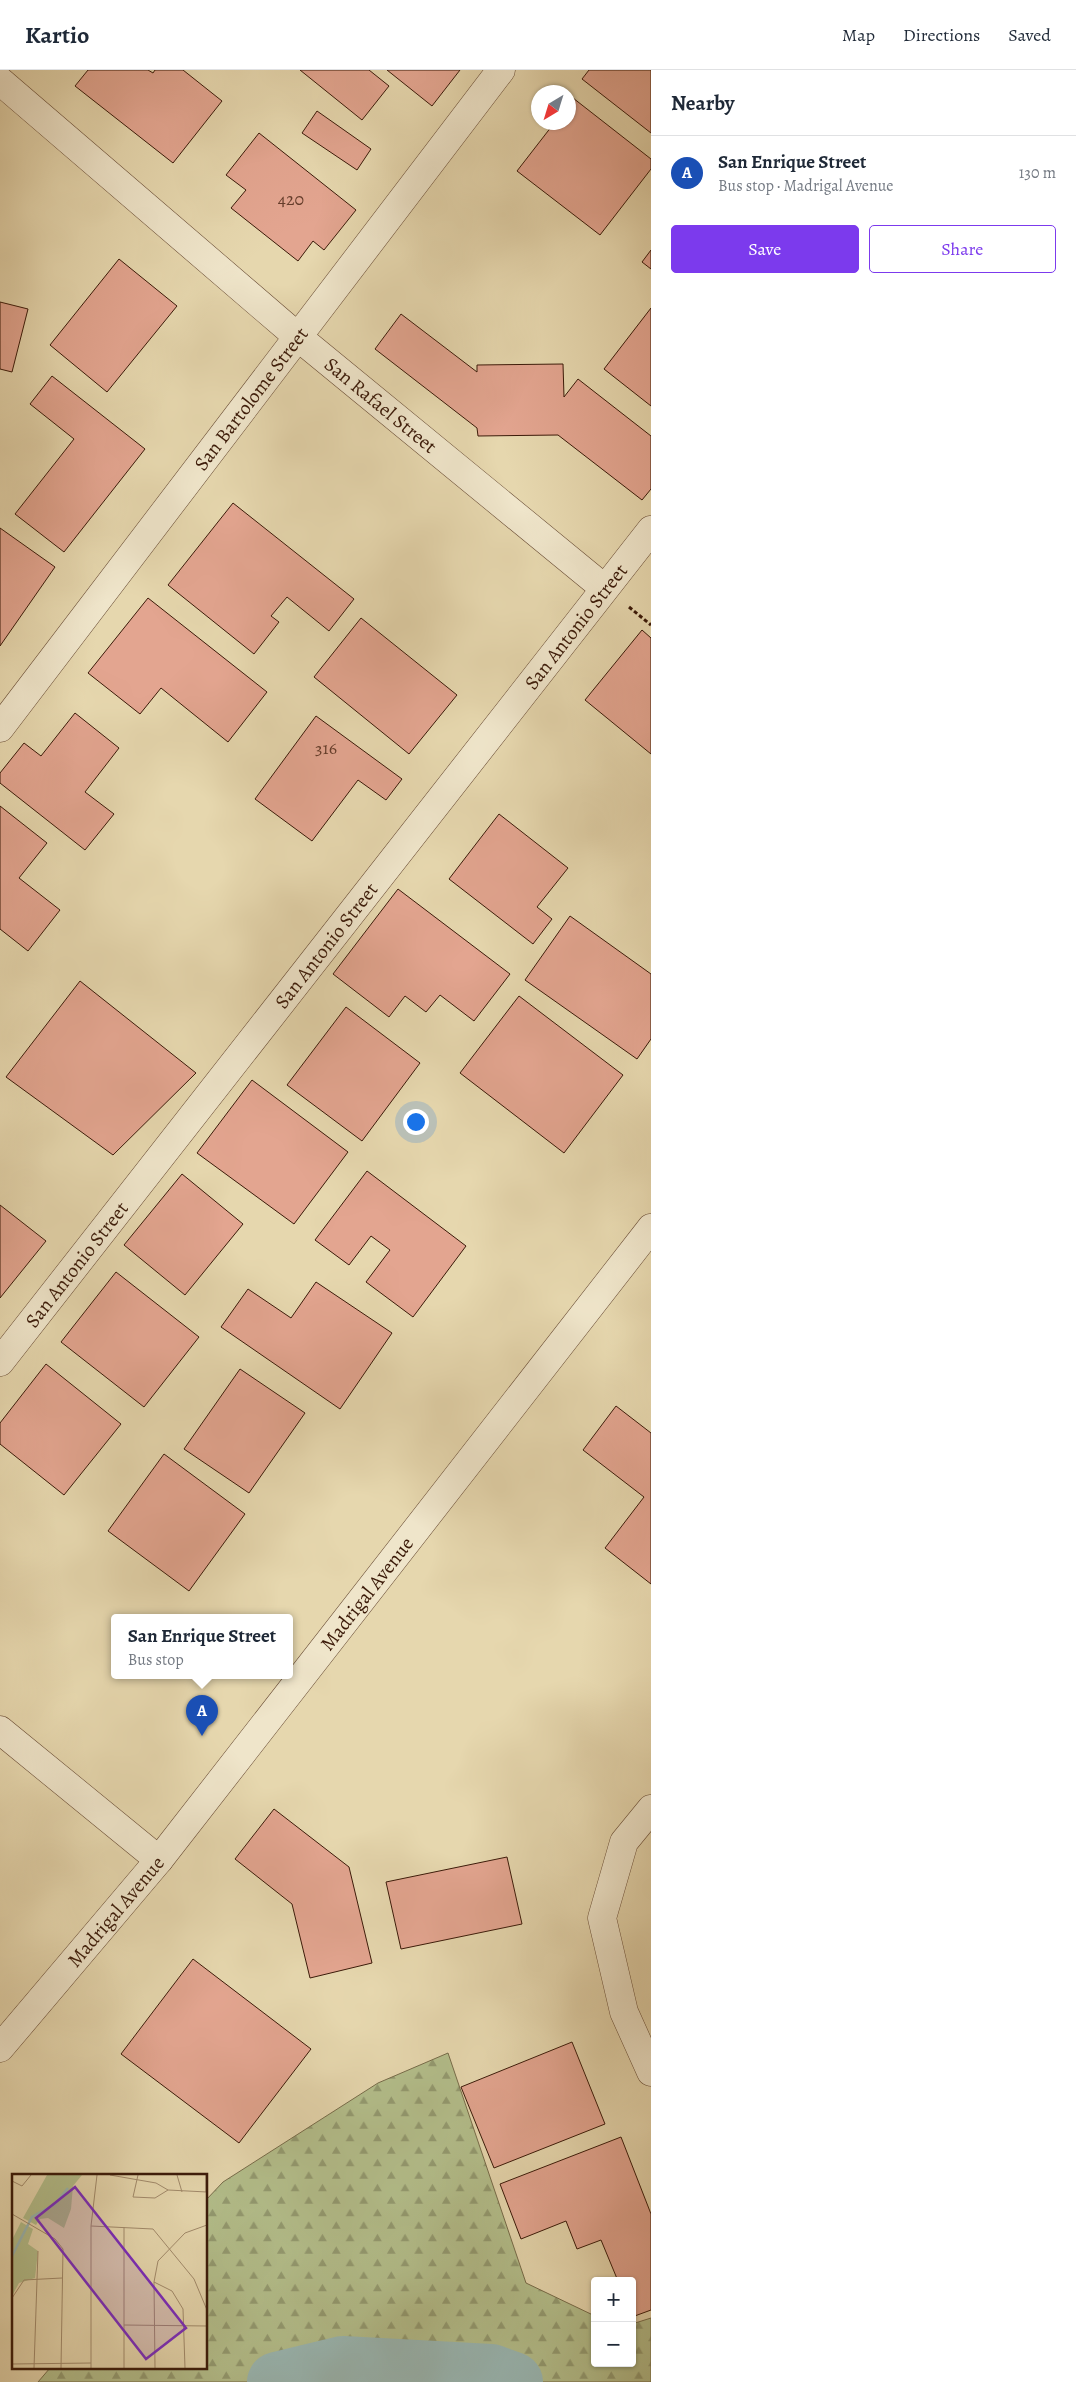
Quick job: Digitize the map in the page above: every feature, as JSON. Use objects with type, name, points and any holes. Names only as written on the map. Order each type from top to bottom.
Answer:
[{"type":"street","name":"San Bartolome Street","points":[[0,728],[501,70]]},
{"type":"street","name":"San Rafael Street","points":[[3,79],[298,337],[604,588]]},
{"type":"street","name":"San Antonio Street","points":[[0,1362],[651,530]]},
{"type":"street","name":"Madrigal Avenue","points":[[0,2048],[159,1860],[651,1228]]},
{"type":"street","points":[[0,1730],[159,1860]]},
{"type":"street","points":[[651,1809],[624,1842],[602,1918],[624,2012],[651,2072]]},
{"type":"green space","points":[[448,2053],[526,2283],[591,2314],[591,2367],[636,2367],[636,2323],[651,2318],[651,2382],[38,2382],[48,2370],[208,2370],[208,2198],[223,2182],[378,2083]]},
{"type":"building","points":[[88,70],[148,70],[153,73],[155,70],[183,70],[222,101],[173,163],[75,86]]},
{"type":"building","points":[[300,70],[369,70],[389,86],[362,120]]},
{"type":"building","points":[[387,70],[460,70],[432,106]]},
{"type":"building","points":[[589,70],[651,70],[651,133],[582,79]]},
{"type":"building","points":[[576,100],[651,159],[651,169],[600,235],[517,171],[549,130],[576,130]]},
{"type":"building","points":[[317,111],[371,149],[357,170],[302,133]]},
{"type":"building","points":[[259,133],[356,210],[324,250],[313,241],[298,261],[231,208],[246,190],[226,175]]},
{"type":"building","points":[[651,250],[651,269],[642,262]]},
{"type":"building","points":[[119,259],[177,306],[107,392],[50,345]]},
{"type":"building","points":[[0,302],[28,309],[12,372],[0,369]]},
{"type":"building","points":[[651,308],[651,406],[604,369]]},
{"type":"building","points":[[401,314],[477,372],[477,365],[563,364],[564,397],[578,379],[651,436],[651,489],[642,500],[558,435],[478,436],[477,428],[375,349]]},
{"type":"building","points":[[52,376],[145,449],[64,552],[15,514],[74,439],[30,404]]},
{"type":"building","points":[[233,503],[354,599],[329,631],[287,597],[271,616],[279,622],[254,654],[168,585]]},
{"type":"building","points":[[0,528],[55,567],[0,646]]},
{"type":"building","points":[[148,598],[267,692],[228,742],[161,688],[140,714],[88,673]]},
{"type":"building","points":[[361,618],[457,695],[409,754],[314,677]]},
{"type":"building","points":[[642,630],[651,638],[651,754],[585,700]]},
{"type":"building","points":[[75,713],[119,748],[85,792],[114,814],[85,850],[0,783],[0,773],[24,743],[41,756]]},
{"type":"building","points":[[316,716],[402,779],[386,800],[358,780],[312,841],[255,799]]},
{"type":"building","points":[[0,806],[47,843],[19,878],[60,910],[28,951],[0,929]]},
{"type":"building","points":[[499,814],[568,868],[537,907],[552,919],[533,944],[449,879]]},
{"type":"building","points":[[398,889],[510,974],[474,1021],[440,995],[426,1012],[405,996],[389,1017],[333,974]]},
{"type":"building","points":[[570,916],[651,974],[651,1039],[637,1059],[525,980]]},
{"type":"building","points":[[80,981],[196,1073],[113,1155],[6,1077]]},
{"type":"building","points":[[519,996],[623,1075],[564,1153],[460,1073]]},
{"type":"building","points":[[346,1007],[420,1063],[362,1141],[287,1085]]},
{"type":"building","points":[[252,1080],[348,1152],[294,1224],[197,1153]]},
{"type":"building","points":[[367,1171],[466,1246],[413,1317],[366,1282],[390,1250],[371,1236],[349,1265],[315,1240]]},
{"type":"building","points":[[182,1174],[243,1224],[185,1295],[124,1245]]},
{"type":"building","points":[[0,1205],[46,1241],[0,1298]]},
{"type":"building","points":[[116,1272],[199,1337],[144,1407],[61,1342]]},
{"type":"building","points":[[316,1282],[392,1333],[340,1409],[221,1327],[248,1289],[291,1318]]},
{"type":"building","points":[[46,1364],[121,1424],[64,1495],[0,1444],[0,1423]]},
{"type":"building","points":[[240,1369],[305,1413],[249,1493],[184,1449]]},
{"type":"building","points":[[616,1406],[651,1433],[651,1584],[605,1548],[644,1497],[583,1450]]},
{"type":"building","points":[[164,1454],[245,1514],[189,1591],[108,1531]]},
{"type":"building","points":[[274,1809],[349,1867],[372,1963],[310,1978],[292,1904],[235,1859]]},
{"type":"building","points":[[507,1857],[522,1924],[401,1949],[386,1882]]},
{"type":"building","points":[[193,1959],[311,2049],[239,2143],[121,2054]]},
{"type":"building","points":[[572,2042],[605,2124],[494,2168],[461,2087]]},
{"type":"building","points":[[621,2137],[651,2214],[651,2310],[636,2316],[636,2277],[616,2277],[601,2240],[577,2249],[566,2221],[521,2239],[500,2184]]},
{"type":"waterway","points":[[277,2382],[343,2366],[491,2374],[513,2382]]},
{"type":"place","name":"San Enrique Street","points":[[202,1736]]}]
